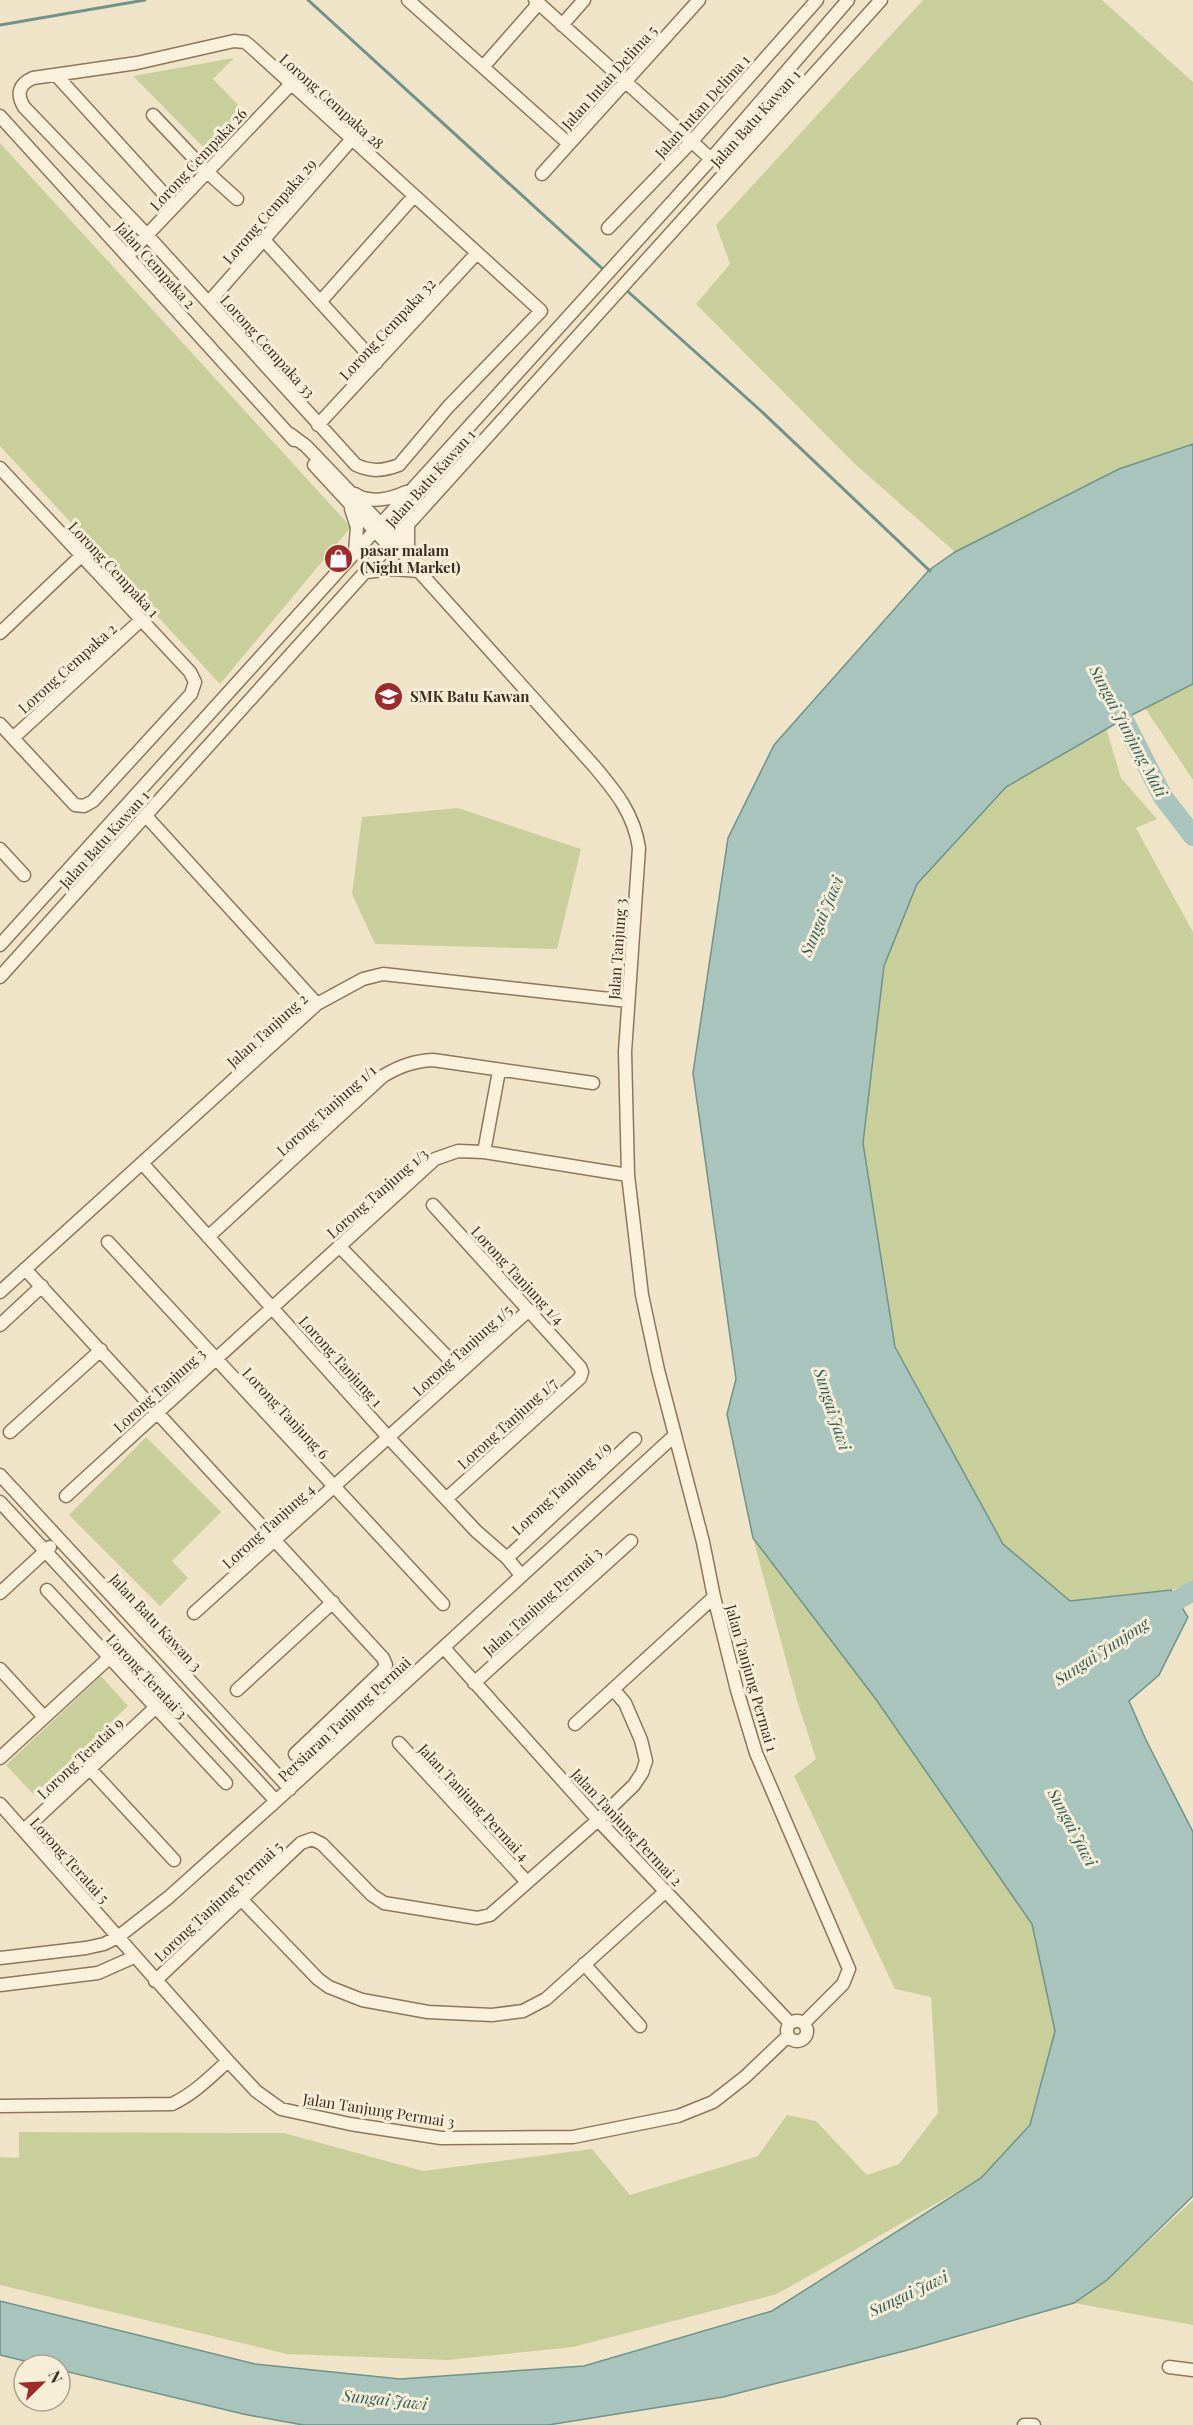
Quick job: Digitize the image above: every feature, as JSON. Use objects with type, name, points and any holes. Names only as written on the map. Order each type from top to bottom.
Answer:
[{"type":"street","points":[[408,0],[569,144]]},
{"type":"street","points":[[562,25],[584,0]]},
{"type":"street","name":"Jalan Intan Delima 5","points":[[542,174],[699,0]]},
{"type":"street","name":"Jalan Batu Kawan 1","points":[[0,945],[711,159],[848,0]]},
{"type":"street","name":"Jalan Batu Kawan 1","points":[[0,976],[366,572],[394,544],[408,525],[881,0]]},
{"type":"street","points":[[812,1],[836,13]]},
{"type":"street","name":"Jalan Intan Delima 1","points":[[608,228],[692,141],[812,1]]},
{"type":"street","points":[[483,67],[537,2],[711,159]]},
{"type":"street","name":"Lorong Cempaka 28","points":[[56,75],[137,63],[240,41],[250,46],[541,311]]},
{"type":"street","points":[[56,75],[175,206]]},
{"type":"street","name":"Lorong Cempaka 33","points":[[56,75],[33,78],[25,82],[20,89],[19,99],[24,107],[147,235],[356,465],[377,471],[399,465],[448,407],[541,311]]},
{"type":"street","name":"Lorong Cempaka 26","points":[[127,256],[291,84]]},
{"type":"street","points":[[153,115],[206,171],[237,199]]},
{"type":"street","name":"Jalan Cempaka 2","points":[[0,116],[290,434],[302,451],[350,505],[394,544]]},
{"type":"street","name":"Lorong Cempaka 29","points":[[209,302],[352,139]]},
{"type":"street","points":[[320,302],[414,196]]},
{"type":"street","points":[[264,240],[376,363]]},
{"type":"street","name":"Lorong Cempaka 32","points":[[318,424],[477,253]]},
{"type":"street","name":"Jalan Cempaka 2","points":[[290,434],[306,446],[349,490],[377,527]]},
{"type":"street","name":"Lorong Cempaka 1","points":[[0,468],[194,676],[195,682],[191,694],[93,801],[84,806],[75,805],[13,738]]},
{"type":"street","points":[[349,490],[361,498],[378,500],[395,497],[411,490]]},
{"type":"street","points":[[350,505],[357,527],[355,552]]},
{"type":"street","points":[[366,572],[416,568],[408,546],[408,525]]},
{"type":"street","name":"Jalan Tanjung 3","points":[[394,544],[620,796],[637,831],[639,848],[625,1052],[628,1175],[642,1294],[674,1436]]},
{"type":"street","points":[[0,633],[81,556]]},
{"type":"street","name":"Lorong Cempaka 2","points":[[13,738],[141,620]]},
{"type":"street","points":[[0,724],[13,738]]},
{"type":"street","points":[[146,816],[317,1004]]},
{"type":"street","points":[[0,849],[24,875]]},
{"type":"street","name":"Jalan Tanjung 2","points":[[0,1292],[317,1004],[363,979],[383,974],[628,1001]]},
{"type":"street","name":"Lorong Tanjung 1/1","points":[[208,1237],[383,1076],[399,1067],[424,1060],[593,1083]]},
{"type":"street","points":[[484,1152],[499,1071]]},
{"type":"street","name":"Lorong Tanjung 1/3","points":[[273,1307],[435,1159],[458,1151],[484,1152],[628,1175]]},
{"type":"street","name":"Lorong Tanjung 1","points":[[142,1163],[388,1437],[476,1531],[507,1558],[521,1575]]},
{"type":"street","name":"Lorong Tanjung 1/4","points":[[433,1205],[580,1367]]},
{"type":"street","name":"Lorong Tanjung 6","points":[[108,1242],[443,1604]]},
{"type":"street","points":[[339,1246],[461,1371]]},
{"type":"street","points":[[26,1269],[383,1658],[386,1665],[382,1671],[296,1754]]},
{"type":"street","points":[[0,1325],[42,1287]]},
{"type":"street","name":"Lorong Tanjung 3","points":[[66,1496],[273,1307]]},
{"type":"street","name":"Lorong Tanjung 1/5","points":[[388,1437],[529,1310]]},
{"type":"street","points":[[10,1432],[101,1350]]},
{"type":"street","name":"Lorong Tanjung 1/7","points":[[446,1499],[580,1378],[582,1372],[580,1367]]},
{"type":"street","name":"Persiaran Tanjung Permai","points":[[0,1958],[86,1948],[104,1944],[118,1937],[169,1897],[276,1802],[674,1436]]},
{"type":"street","name":"Jalan Tanjung Permai 1","points":[[674,1436],[703,1542],[737,1690],[756,1753],[849,1969],[848,1977],[804,2023]]},
{"type":"street","name":"Lorong Tanjung 4","points":[[194,1613],[388,1437]]},
{"type":"street","name":"Lorong Tanjung 1/9","points":[[507,1558],[635,1439]]},
{"type":"street","name":"Jalan Batu Kawan 3","points":[[0,1475],[290,1789]]},
{"type":"street","points":[[0,1502],[276,1802]]},
{"type":"street","points":[[0,1593],[59,1539]]},
{"type":"street","name":"Jalan Tanjung Permai 3","points":[[474,1683],[631,1541]]},
{"type":"street","name":"Lorong Teratai 3","points":[[47,1590],[226,1783]]},
{"type":"street","points":[[575,1724],[714,1597]]},
{"type":"street","points":[[237,1690],[333,1602]]},
{"type":"street","name":"Jalan Tanjung Permai 2","points":[[444,1648],[598,1820],[790,2023]]},
{"type":"street","points":[[0,1758],[110,1657]]},
{"type":"street","points":[[0,1669],[44,1717]]},
{"type":"street","name":"Lorong Tanjung Permai 5","points":[[155,1981],[301,1843],[312,1839],[322,1844],[377,1900],[394,1906],[477,1918],[490,1915],[598,1820],[634,1785],[642,1773],[646,1761],[641,1740],[625,1703],[613,1689]]},
{"type":"street","name":"Lorong Teratai 9","points":[[24,1830],[156,1707]]},
{"type":"street","name":"Jalan Tanjung Permai 4","points":[[399,1743],[526,1882]]},
{"type":"street","points":[[90,1769],[174,1860]]},
{"type":"street","name":"Lorong Teratai 5","points":[[0,1804],[118,1937]]},
{"type":"street","points":[[242,1899],[318,1980],[329,1987],[362,2000],[428,2012],[492,2015],[514,2013],[533,2007],[546,1999],[666,1891]]},
{"type":"street","name":"Jalan Tanjung Permai 3","points":[[118,1937],[155,1981],[267,2101],[280,2109],[350,2124],[441,2138],[573,2137],[678,2115],[713,2102],[745,2077],[788,2036]]},
{"type":"street","points":[[0,1985],[98,1973],[134,1957]]},
{"type":"street","points":[[584,1964],[640,2026]]},
{"type":"street","points":[[797,2021],[804,2023],[807,2029],[804,2038],[797,2041],[788,2036],[787,2029],[790,2023],[797,2021]]},
{"type":"street","points":[[0,2106],[172,2104],[186,2098],[228,2061]]},
{"type":"street","points":[[1168,2367],[1193,2370]]},
{"type":"street","points":[[1024,2425],[1034,2425]]},
{"type":"green space","points":[[923,0],[1102,0],[1193,82],[1193,444],[1119,469],[955,552],[855,464],[696,304],[730,264],[716,225]]},
{"type":"green space","points":[[234,58],[213,79],[248,115],[209,153],[133,76]]},
{"type":"green space","points":[[0,143],[351,527],[220,684],[0,446]]},
{"type":"green space","points":[[1193,684],[1193,780],[1145,708]]},
{"type":"green space","points":[[1106,728],[1121,778],[1157,819],[1136,828],[1193,932],[1193,1583],[1171,1590],[1070,1601],[1003,1544],[895,1347],[863,1143],[884,966],[917,884],[1006,787]]},
{"type":"green space","points":[[458,808],[581,849],[557,949],[375,944],[352,894],[362,817]]},
{"type":"green space","points":[[146,1437],[221,1512],[172,1561],[188,1578],[160,1606],[69,1515]]},
{"type":"green space","points":[[753,1538],[875,1698],[1032,1924],[1055,2031],[1030,2124],[981,2178],[777,2294],[573,2347],[448,2360],[287,2354],[0,2285],[0,2157],[19,2158],[19,2132],[284,2133],[423,2171],[592,2149],[630,2195],[758,2156],[787,2115],[816,2121],[867,2175],[899,2164],[938,2113],[931,1997],[895,1989],[794,1776],[816,1759],[796,1697]]},
{"type":"green space","points":[[101,1676],[128,1706],[34,1795],[6,1765]]},
{"type":"green space","points":[[1193,2200],[1193,2325],[1074,2303],[1107,2280]]},
{"type":"water","name":"Sungai Jawi","points":[[1193,444],[1193,684],[1122,720],[1006,787],[917,884],[884,966],[863,1143],[895,1347],[1003,1544],[1070,1601],[1171,1590],[1188,1617],[1159,1675],[1129,1701],[1146,1740],[1193,1832],[1193,2196],[1107,2280],[1074,2303],[916,2348],[723,2397],[548,2425],[303,2425],[243,2414],[72,2373],[72,2353],[12,2353],[12,2358],[0,2355],[0,2301],[255,2364],[400,2379],[584,2366],[772,2311],[981,2178],[1030,2125],[1055,2031],[1032,1924],[875,1698],[753,1538],[727,1414],[736,1379],[693,1073],[728,838],[774,745],[929,570],[955,552],[1119,469]]},
{"type":"waterway","points":[[0,25],[145,0]]},
{"type":"waterway","points":[[308,0],[606,272]]},
{"type":"waterway","points":[[624,288],[760,410],[930,571]]},
{"type":"waterway","name":"Sungai Junjung Mati","points":[[1111,695],[1163,797],[1193,836]]},
{"type":"waterway","name":"Sungai Junjong","points":[[1156,1612],[1193,1591]]},
{"type":"place","name":"pasar malam (Night Market)","points":[[339,559]]},
{"type":"place","name":"SMK Batu Kawan","points":[[389,696]]}]
